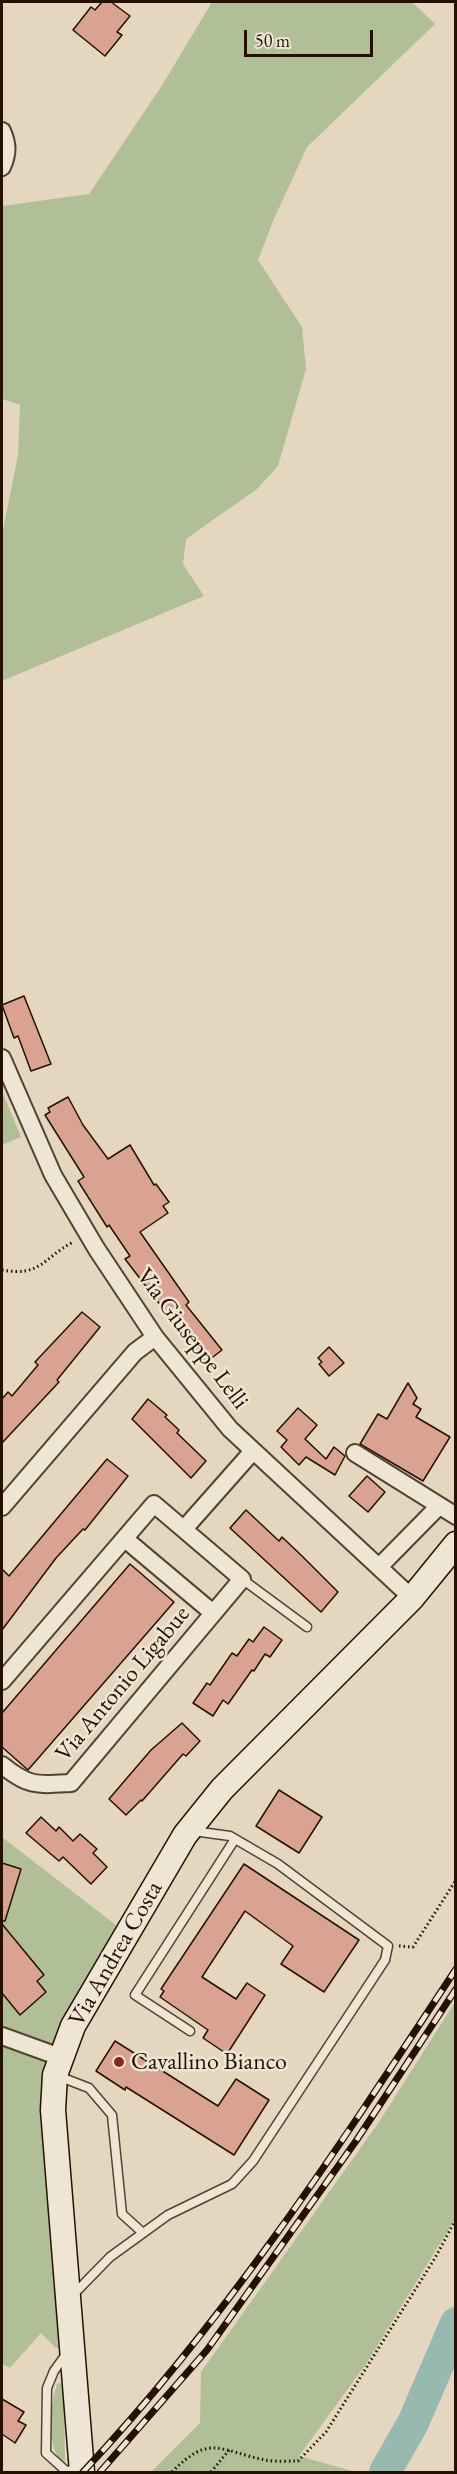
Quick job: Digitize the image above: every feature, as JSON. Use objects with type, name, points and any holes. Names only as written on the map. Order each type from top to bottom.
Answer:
[{"type":"main road","name":"Via Andrea Costa","points":[[82,2471],[54,2122],[57,2066],[96,1983],[189,1830],[222,1789],[412,1598],[456,1544]]},
{"type":"street","points":[[2,131],[6,142],[6,158],[2,167]]},
{"type":"street","name":"Via Giuseppe Lelli","points":[[2,1058],[49,1167],[87,1234],[155,1337],[207,1403],[253,1451],[412,1598]]},
{"type":"street","points":[[2,1507],[135,1352],[155,1337]]},
{"type":"street","points":[[184,1529],[253,1451]]},
{"type":"street","points":[[356,1453],[438,1507],[456,1516]]},
{"type":"street","points":[[2,1681],[154,1504],[242,1579]]},
{"type":"street","points":[[379,1567],[438,1507]]},
{"type":"street","name":"Via Antonio Ligabue","points":[[125,1539],[213,1613]]},
{"type":"street","name":"Via Antonio Ligabue","points":[[2,1765],[21,1780],[37,1785],[71,1783],[242,1579]]},
{"type":"street","points":[[2,2038],[57,2066]]},
{"type":"lane","points":[[242,1579],[307,1627]]},
{"type":"lane","points":[[69,2298],[110,2257],[168,2215],[232,2184],[253,2161],[385,1960],[388,1946],[278,1864],[235,1839],[189,1830]]},
{"type":"lane","points":[[190,2031],[135,1995],[235,1839]]},
{"type":"lane","points":[[57,2066],[89,2088],[112,2115],[122,2214],[143,2233]]},
{"type":"lane","points":[[73,2343],[54,2372],[47,2388],[46,2452],[66,2471],[82,2471]]},
{"type":"path","points":[[2,1270],[23,1274],[50,1260],[61,1248],[87,1234]]},
{"type":"path","points":[[388,1946],[413,1947],[456,1880]]},
{"type":"path","points":[[172,2472],[187,2456],[208,2447],[230,2449],[267,2461],[298,2461],[326,2432],[435,2258],[456,2219]]},
{"type":"path","points":[[211,2472],[230,2449]]},
{"type":"green space","points":[[212,2],[412,2],[435,24],[307,147],[273,221],[258,260],[302,327],[306,369],[278,466],[257,489],[186,539],[183,564],[204,596],[2,681],[2,535],[18,455],[20,405],[2,399],[2,206],[89,194],[161,87]]},
{"type":"green space","points":[[2,1091],[21,1137],[2,1145]]},
{"type":"green space","points":[[2,1837],[121,1929],[55,2079],[61,2348],[56,2348],[41,2333],[10,2368],[2,2364]]},
{"type":"green space","points":[[455,2002],[455,2219],[366,2364],[299,2456],[356,2472],[151,2472],[200,2423],[201,2372],[379,2122]]},
{"type":"green space","points":[[61,2383],[64,2392],[65,2466],[54,2449],[51,2426],[57,2384]]},
{"type":"building","points":[[102,2],[111,2],[130,16],[117,32],[122,35],[105,56],[73,30],[91,7],[95,10]]},
{"type":"building","points":[[24,996],[51,1064],[31,1071],[18,1036],[14,1038],[2,1005]]},
{"type":"building","points":[[68,1097],[83,1125],[108,1159],[130,1145],[154,1185],[156,1184],[169,1202],[163,1206],[168,1213],[140,1232],[189,1302],[186,1305],[222,1350],[205,1363],[125,1259],[130,1256],[109,1225],[107,1227],[78,1181],[84,1177],[45,1115],[50,1112],[48,1108]]},
{"type":"building","points":[[82,1312],[100,1327],[57,1380],[59,1382],[2,1443],[2,1399],[8,1392],[12,1396],[38,1365],[35,1362]]},
{"type":"building","points":[[329,1347],[344,1363],[329,1376],[319,1364],[322,1362],[318,1358]]},
{"type":"building","points":[[408,1383],[417,1398],[413,1404],[421,1409],[416,1417],[450,1437],[423,1481],[360,1444],[378,1414],[387,1419]]},
{"type":"building","points":[[148,1399],[167,1415],[165,1417],[179,1430],[177,1433],[206,1461],[191,1478],[132,1419]]},
{"type":"building","points":[[298,1408],[317,1425],[305,1439],[326,1459],[334,1447],[345,1456],[335,1475],[306,1457],[299,1465],[281,1447],[287,1440],[277,1431]]},
{"type":"building","points":[[107,1459],[128,1476],[85,1530],[83,1529],[56,1558],[2,1630],[2,1569],[9,1576]]},
{"type":"building","points":[[367,1476],[385,1492],[368,1512],[349,1496]]},
{"type":"building","points":[[246,1510],[279,1541],[282,1537],[338,1592],[321,1612],[230,1528]]},
{"type":"building","points":[[130,1564],[174,1602],[28,1770],[2,1747],[2,1713]]},
{"type":"building","points":[[264,1627],[282,1640],[270,1657],[265,1654],[228,1704],[223,1700],[213,1716],[193,1703],[207,1683],[210,1685],[232,1653],[237,1656],[249,1639],[253,1642]]},
{"type":"building","points":[[182,1723],[200,1741],[186,1756],[183,1754],[142,1801],[126,1815],[109,1799],[151,1750]]},
{"type":"building","points":[[279,1790],[322,1817],[299,1853],[256,1826]]},
{"type":"building","points":[[41,1817],[56,1831],[59,1827],[73,1841],[80,1834],[97,1849],[93,1853],[107,1867],[91,1884],[63,1857],[59,1861],[26,1833]]},
{"type":"building","points":[[2,1863],[21,1869],[5,1921],[2,1921]]},
{"type":"building","points":[[244,1864],[359,1940],[324,1992],[281,1964],[293,1946],[245,1911],[202,1977],[236,1999],[247,1983],[265,1995],[227,2054],[203,2038],[208,2030],[160,1997],[164,1991],[161,1989]]},
{"type":"building","points":[[2,1924],[44,1975],[37,1981],[46,1992],[20,2015],[2,1993]]},
{"type":"building","points":[[115,2041],[218,2106],[236,2079],[269,2100],[234,2155],[126,2087],[125,2090],[96,2071]]},
{"type":"building","points":[[2,2399],[24,2412],[18,2421],[26,2425],[15,2443],[2,2434]]},
{"type":"waterway","points":[[385,2472],[413,2423],[456,2323]]},
{"type":"railway","points":[[83,2472],[135,2414],[234,2292],[325,2165],[456,1969]]},
{"type":"railway","points":[[100,2472],[207,2350],[356,2141],[456,1989]]},
{"type":"place","name":"Cavallino Bianco","points":[[119,2062]]}]
